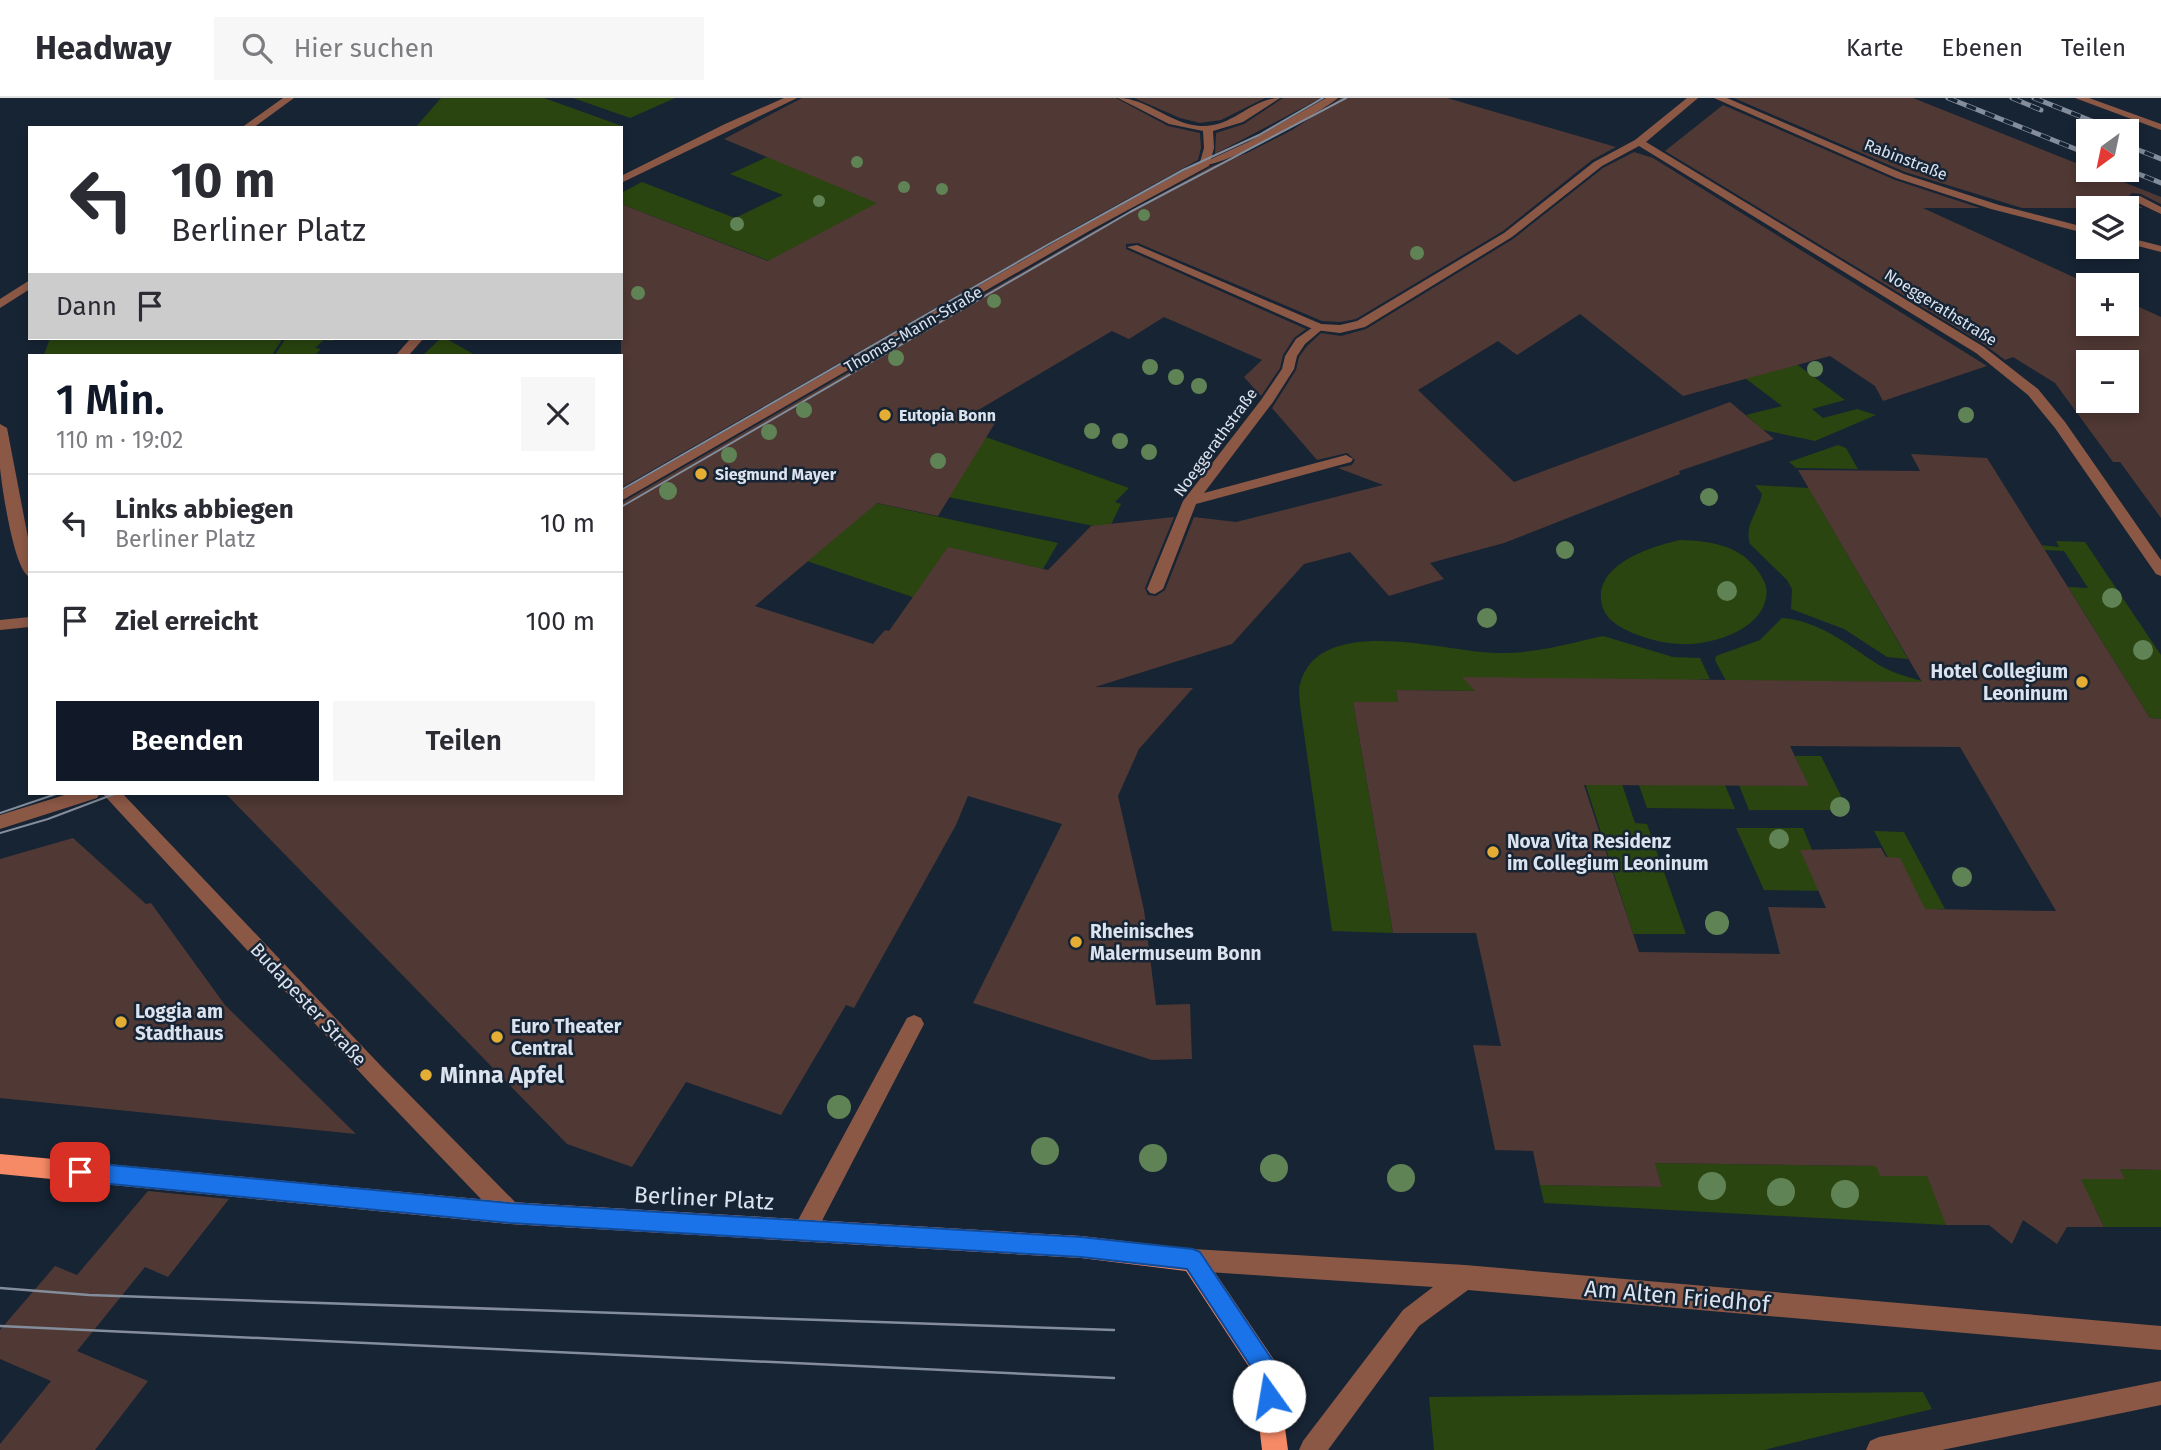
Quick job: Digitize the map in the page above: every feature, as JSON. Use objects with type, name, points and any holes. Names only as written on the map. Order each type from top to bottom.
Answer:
[{"type":"main road","name":"Berliner Platz","points":[[0,1164],[510,1213],[1081,1247],[1193,1260]]},
{"type":"main road","points":[[1193,1260],[1265,1369],[1275,1450]]},
{"type":"street","points":[[249,126],[289,98]]},
{"type":"street","points":[[623,179],[728,126],[792,98]]},
{"type":"street","points":[[1123,98],[1173,124],[1208,128],[1227,125],[1275,98]]},
{"type":"street","name":"Thomas-Mann-Straße","points":[[623,496],[1087,228],[1205,164],[1252,144],[1332,98]]},
{"type":"street","points":[[1133,247],[1319,327],[1340,329],[1361,324],[1508,235],[1598,164],[1639,142],[1693,98]]},
{"type":"street","name":"Rabinstraße","points":[[1719,98],[1900,176],[1995,207],[2076,227]]},
{"type":"street","points":[[2080,98],[2161,127]]},
{"type":"street","points":[[1205,164],[1209,148],[1208,128]]},
{"type":"street","name":"Noeggerathstraße","points":[[1639,142],[1980,350],[2033,392],[2060,425],[2161,571]]},
{"type":"street","points":[[2139,200],[2161,211]]},
{"type":"street","points":[[2139,243],[2161,249]]},
{"type":"street","points":[[0,304],[28,284]]},
{"type":"street","name":"Noeggerathstraße","points":[[1155,589],[1190,501],[1289,369],[1291,356],[1300,342],[1319,327]]},
{"type":"street","points":[[403,354],[416,340]]},
{"type":"street","points":[[0,428],[20,541],[28,566]]},
{"type":"street","points":[[1190,501],[1346,459]]},
{"type":"street","points":[[0,625],[28,622]]},
{"type":"street","points":[[0,822],[85,795]]},
{"type":"street","name":"Budapester Straße","points":[[113,795],[375,1074],[510,1213]]},
{"type":"street","points":[[805,1230],[914,1024]]},
{"type":"street","name":"Am Alten Friedhof","points":[[1193,1260],[1465,1278],[2161,1338]]},
{"type":"street","points":[[1312,1450],[1411,1318],[1465,1278]]},
{"type":"street","points":[[1879,1450],[2161,1393]]},
{"type":"green space","points":[[441,98],[544,98],[622,126],[417,126]]},
{"type":"green space","points":[[573,98],[675,98],[630,118]]},
{"type":"green space","points":[[767,157],[775,160],[1007,168],[785,267],[623,205],[623,192],[642,182],[735,218],[783,195],[730,174]]},
{"type":"green space","points":[[1591,262],[1721,308],[1845,400],[1812,409],[1823,418],[1857,409],[1876,415],[1815,441],[1763,430],[1746,415],[1782,406]]},
{"type":"green space","points":[[49,340],[282,340],[273,354],[44,354]]},
{"type":"green space","points":[[285,340],[324,340],[315,348],[321,349],[316,354],[276,354]]},
{"type":"green space","points":[[439,340],[449,340],[473,354],[424,354]]},
{"type":"green space","points":[[958,427],[1129,488],[1115,502],[1121,504],[1109,529],[842,476]]},
{"type":"green space","points":[[1838,445],[1846,448],[1858,469],[1796,468],[1789,462]]},
{"type":"green space","points":[[1755,485],[1809,488],[1908,659],[1887,657],[1844,629],[1791,609],[1792,589],[1787,580],[1750,544],[1750,524],[1762,494]]},
{"type":"green space","points":[[849,497],[1058,543],[1043,569],[970,552],[936,605],[742,539]]},
{"type":"green space","points":[[1680,540],[1725,546],[1753,564],[1767,591],[1762,609],[1754,619],[1733,634],[1720,639],[1683,644],[1639,636],[1609,618],[1601,599],[1602,586],[1608,575],[1629,558]]},
{"type":"green space","points":[[2056,541],[2085,542],[2161,655],[2161,719],[2150,718],[2068,587],[2088,588],[2064,551],[2044,550],[2041,545],[2059,547]]},
{"type":"green space","points":[[1782,618],[1822,629],[1885,668],[1925,682],[1726,681],[1715,660],[1716,656],[1760,640]]},
{"type":"green space","points":[[1603,636],[1673,657],[1700,658],[1710,679],[1482,691],[1396,690],[1398,702],[1353,702],[1393,933],[1332,931],[1299,692],[1300,684],[1312,662],[1331,649],[1357,642],[1417,643],[1510,653],[1550,648]]},
{"type":"green space","points":[[1628,754],[1725,785],[1735,809],[1647,808]]},
{"type":"green space","points":[[1795,756],[1821,756],[1848,810],[1749,810],[1739,785],[1808,786]]},
{"type":"green space","points":[[1577,757],[1613,757],[1635,823],[1647,824],[1686,934],[1633,934]]},
{"type":"green space","points":[[1736,828],[1803,828],[1829,891],[1764,890]]},
{"type":"green space","points":[[1874,831],[1904,832],[1945,909],[1915,909]]},
{"type":"green space","points":[[1655,1163],[1876,1166],[1932,1176],[1946,1225],[1544,1203],[1540,1185],[1662,1187]]},
{"type":"green space","points":[[2120,1169],[2161,1170],[2161,1227],[2104,1227],[2095,1208],[2090,1208],[2074,1179],[2125,1179]]},
{"type":"green space","points":[[1923,1392],[1932,1409],[1764,1450],[1434,1450],[1429,1397]]},
{"type":"building","points":[[802,98],[1116,98],[1168,126],[1200,133],[1201,148],[1198,160],[623,487],[623,205],[768,261],[877,203],[724,139]]},
{"type":"building","points":[[1134,98],[1265,98],[1221,120],[1200,123],[1180,118]]},
{"type":"building","points":[[1283,98],[1321,98],[1215,154],[1216,133],[1244,124]]},
{"type":"building","points":[[1341,98],[1447,98],[1616,147],[1592,160],[1503,231],[1356,319],[1322,321],[1138,243],[1126,244],[1126,249],[1306,329],[1294,338],[1283,355],[1280,368],[1261,396],[1244,377],[1262,360],[1164,317],[1129,339],[1112,331],[970,415],[995,423],[938,516],[877,503],[755,606],[873,644],[885,630],[889,631],[948,547],[1048,570],[1091,526],[1174,517],[1145,588],[1148,595],[1156,596],[1165,590],[1194,517],[1236,522],[1383,485],[1338,468],[1352,465],[1355,460],[1347,453],[1317,460],[1272,408],[1296,370],[1299,357],[1307,346],[1321,333],[1341,336],[1366,329],[1513,239],[1603,168],[1634,152],[1653,158],[1987,366],[1883,401],[1875,386],[1830,356],[1683,396],[1580,314],[1517,355],[1498,341],[1418,390],[1514,482],[1730,402],[1774,439],[1679,471],[1680,474],[1504,543],[1430,563],[1444,579],[1389,596],[1350,552],[1304,564],[1232,644],[1095,687],[1193,688],[1139,749],[1118,796],[1144,910],[1156,1005],[1190,1004],[1192,1059],[1152,1060],[973,1003],[1062,824],[968,796],[956,825],[854,1008],[846,1005],[781,1115],[686,1082],[632,1167],[567,1144],[227,795],[623,795],[623,502],[1092,232],[1212,166],[1247,153],[1292,130]]},
{"type":"building","points":[[1734,98],[1913,98],[2076,163],[2076,182],[2123,182],[2161,197],[2161,204],[2141,194],[2132,193],[2129,196],[2076,196],[2076,208],[2022,208],[1905,172]]},
{"type":"building","points":[[1723,105],[1895,180],[1980,208],[1923,208],[2076,278],[2076,336],[2139,336],[2139,307],[2161,317],[2161,518],[2120,462],[2113,462],[2077,413],[2139,413],[2139,350],[2076,350],[2076,412],[2055,383],[2013,357],[2005,360],[1985,345],[1665,151]]},
{"type":"building","name":"Nova Vita Residenz im Collegium Leoninum","points":[[1911,454],[1987,458],[2150,718],[2161,719],[2161,1170],[2120,1169],[2125,1179],[2081,1179],[2104,1227],[2067,1227],[2057,1244],[2023,1220],[2012,1244],[1989,1225],[1946,1225],[1927,1176],[1880,1176],[1876,1166],[1655,1163],[1662,1187],[1540,1185],[1533,1151],[1495,1150],[1473,1045],[1501,1046],[1476,933],[1393,933],[1353,702],[1398,702],[1396,690],[1475,691],[1462,677],[1922,682],[1798,470],[1920,471]],"holes":[[[1790,746],[1960,747],[2056,911],[1925,909],[1900,858],[1886,857],[1881,848],[1800,850],[1826,908],[1768,907],[1780,954],[1639,952],[1584,785],[1809,786]]]},
{"type":"building","name":"Loggia am Stadthaus","points":[[73,838],[146,904],[151,903],[225,1005],[356,1134],[0,1098],[0,859]]},
{"type":"building","points":[[148,1191],[229,1199],[168,1277],[145,1267],[77,1351],[148,1381],[95,1450],[0,1450],[0,1444],[51,1381],[0,1359],[0,1330],[55,1266],[77,1275]]},
{"type":"tram line","points":[[623,489],[1049,244],[1183,170],[1259,135],[1323,98]]},
{"type":"tram line","points":[[623,506],[1130,212],[1346,98]]},
{"type":"tram line","points":[[0,813],[53,795]]},
{"type":"tram line","points":[[0,833],[48,819],[112,795]]},
{"type":"tram line","points":[[0,1288],[89,1295],[1114,1330]]},
{"type":"tram line","points":[[0,1326],[1114,1378]]},
{"type":"railway","points":[[1948,98],[2076,149]]},
{"type":"railway","points":[[2012,98],[2041,110]]},
{"type":"railway","points":[[2034,98],[2087,119]]},
{"type":"railway","points":[[2139,150],[2161,159]]},
{"type":"railway","points":[[2139,174],[2161,183]]},
{"type":"place","name":"Eutopia Bonn","points":[[885,415]]},
{"type":"place","name":"Siegmund Mayer","points":[[701,474]]},
{"type":"place","name":"Hotel Collegium Leoninum","points":[[2082,682]]},
{"type":"place","name":"Nova Vita Residenz im Collegium Leoninum","points":[[1493,852]]},
{"type":"place","name":"Rheinisches Malermuseum Bonn","points":[[1076,942]]},
{"type":"place","name":"Loggia am Stadthaus","points":[[121,1022]]},
{"type":"place","name":"Euro Theater Central","points":[[497,1037]]},
{"type":"place","name":"Minna Apfel","points":[[426,1075]]},
{"type":"route","points":[[80,1172],[510,1213],[1081,1247],[1193,1260],[1265,1369],[1269,1396]]}]
